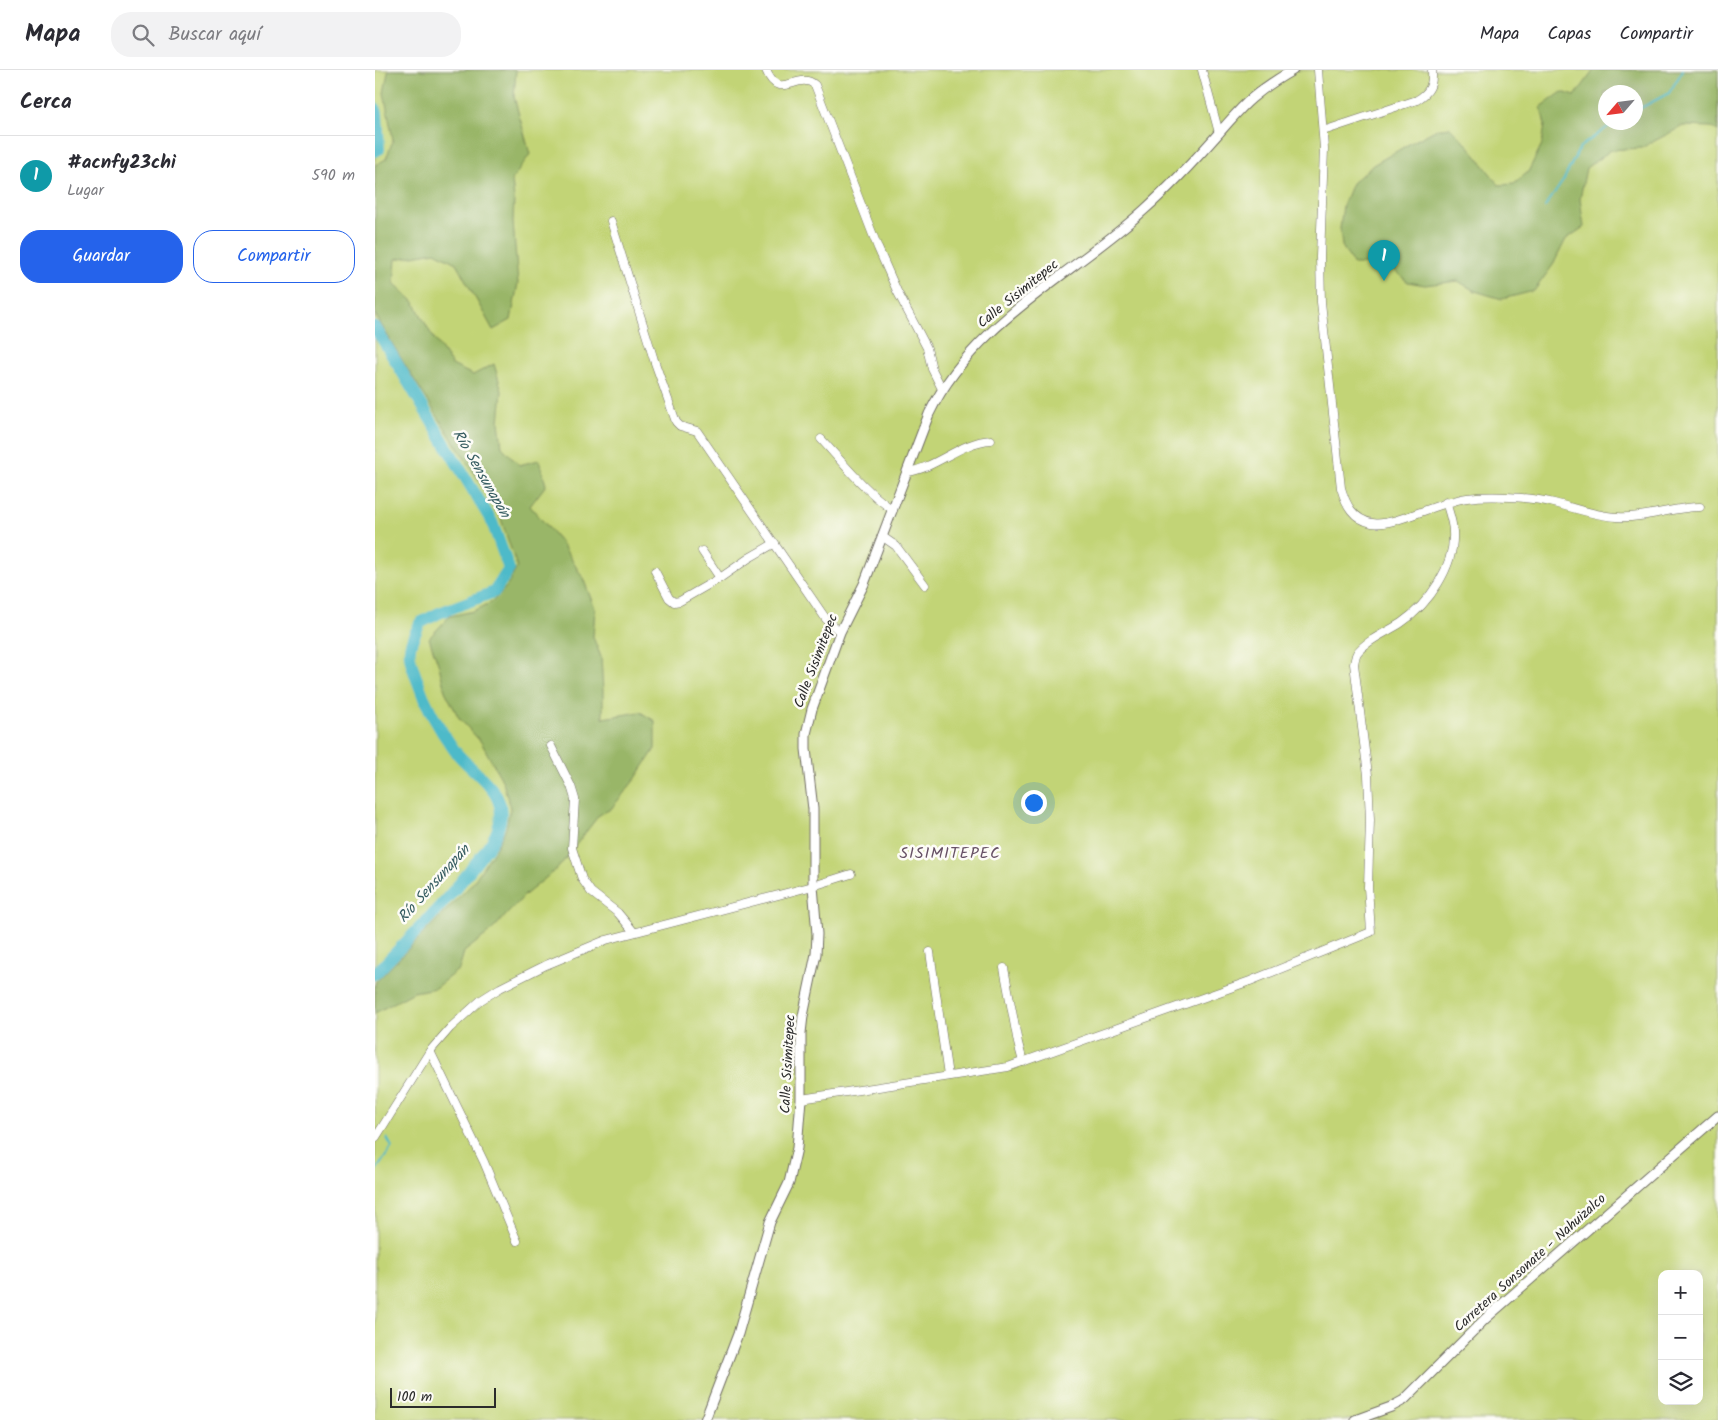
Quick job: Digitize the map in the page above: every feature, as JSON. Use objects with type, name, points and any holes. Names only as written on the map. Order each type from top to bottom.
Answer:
[{"type":"street","points":[[767,70],[772,80],[777,83],[805,76],[811,78],[815,85],[878,248],[897,291],[927,348],[932,369],[942,389]]},
{"type":"street","points":[[1202,70],[1219,133]]},
{"type":"street","name":"Calle Sisimitepec","points":[[705,1420],[738,1334],[770,1222],[791,1177],[797,1148],[801,1099],[803,1016],[816,954],[817,934],[813,886],[813,809],[806,734],[812,709],[840,632],[864,584],[929,414],[942,389],[984,339],[1010,315],[1144,211],[1178,178],[1251,98],[1293,70]]},
{"type":"street","points":[[1318,70],[1323,131],[1321,302],[1341,488],[1347,506],[1357,517],[1373,523],[1392,521],[1446,502],[1466,498],[1497,496],[1551,502],[1602,516],[1619,518],[1685,507],[1700,507]]},
{"type":"street","points":[[1323,131],[1417,100],[1427,94],[1432,85],[1432,70]]},
{"type":"street","points":[[611,221],[673,416],[680,426],[693,429],[701,436],[826,619],[840,632]]},
{"type":"street","points":[[821,439],[877,499],[893,510]]},
{"type":"street","points":[[907,472],[924,467],[956,450],[979,441],[991,440]]},
{"type":"street","points":[[801,1099],[1008,1067],[1250,981],[1371,932],[1368,887],[1370,820],[1368,775],[1354,664],[1356,654],[1364,646],[1403,622],[1421,606],[1439,581],[1451,554],[1453,531],[1446,502]]},
{"type":"street","points":[[883,537],[896,546],[925,585]]},
{"type":"street","points":[[655,572],[669,598],[674,602],[680,601],[775,543]]},
{"type":"street","points":[[702,551],[720,578]]},
{"type":"street","points":[[551,746],[571,786],[575,799],[572,848],[582,879],[591,892],[618,913],[634,932]]},
{"type":"street","points":[[376,1137],[430,1051],[481,1000],[500,988],[586,948],[634,932],[813,886],[851,874]]},
{"type":"street","points":[[930,952],[948,1076]]},
{"type":"street","points":[[1005,968],[1023,1062]]},
{"type":"street","points":[[430,1051],[484,1162],[517,1241]]},
{"type":"street","name":"Carretera Sonsonate - Nahuizalco","points":[[1355,1420],[1391,1407],[1403,1400],[1485,1319],[1718,1116]]},
{"type":"green space","points":[[375,70],[1718,70],[1718,1420],[375,1420]]},
{"type":"green space","points":[[390,70],[516,70],[514,97],[530,154],[512,180],[518,283],[511,320],[493,330],[456,263],[435,252],[396,259],[394,283],[414,302],[430,332],[452,365],[473,375],[494,364],[502,391],[499,422],[502,447],[519,465],[539,460],[546,485],[530,506],[560,541],[583,578],[595,609],[593,637],[601,657],[603,718],[640,712],[655,721],[655,749],[636,778],[611,809],[599,815],[559,867],[525,895],[491,931],[464,952],[459,969],[435,988],[414,992],[375,1013],[375,983],[472,884],[494,851],[506,828],[510,808],[503,782],[481,742],[459,718],[445,691],[429,638],[450,616],[474,611],[492,602],[507,586],[517,567],[501,519],[493,503],[403,362],[375,314],[375,165],[386,159],[393,140],[384,93]]},
{"type":"green space","points":[[1594,70],[1718,70],[1718,131],[1711,127],[1683,126],[1641,148],[1611,150],[1586,168],[1580,199],[1584,227],[1566,239],[1553,265],[1534,291],[1502,299],[1475,291],[1458,281],[1425,285],[1408,282],[1390,267],[1373,264],[1353,264],[1342,246],[1340,229],[1343,205],[1352,183],[1373,165],[1437,129],[1450,127],[1468,145],[1499,185],[1514,184],[1528,172],[1542,144],[1545,125],[1541,107],[1562,92],[1575,96]]},
{"type":"waterway","points":[[1643,107],[1669,93],[1683,70]]},
{"type":"waterway","name":"Río Sensunapán","points":[[375,108],[377,113],[379,149],[375,151]]},
{"type":"waterway","points":[[1545,207],[1563,181],[1580,147],[1604,130]]},
{"type":"waterway","name":"Río Sensunapán","points":[[375,327],[492,522],[509,569],[494,592],[439,613],[420,623],[410,651],[411,662],[420,687],[438,725],[455,751],[493,791],[501,810],[500,821],[487,849],[452,893],[375,974]]},
{"type":"waterway","points":[[375,1172],[392,1147],[387,1138]]},
{"type":"place","name":"#acnfy23chi","points":[[1384,281]]},
{"type":"district","name":"SISIMITEPEC","points":[[950,853]]}]
